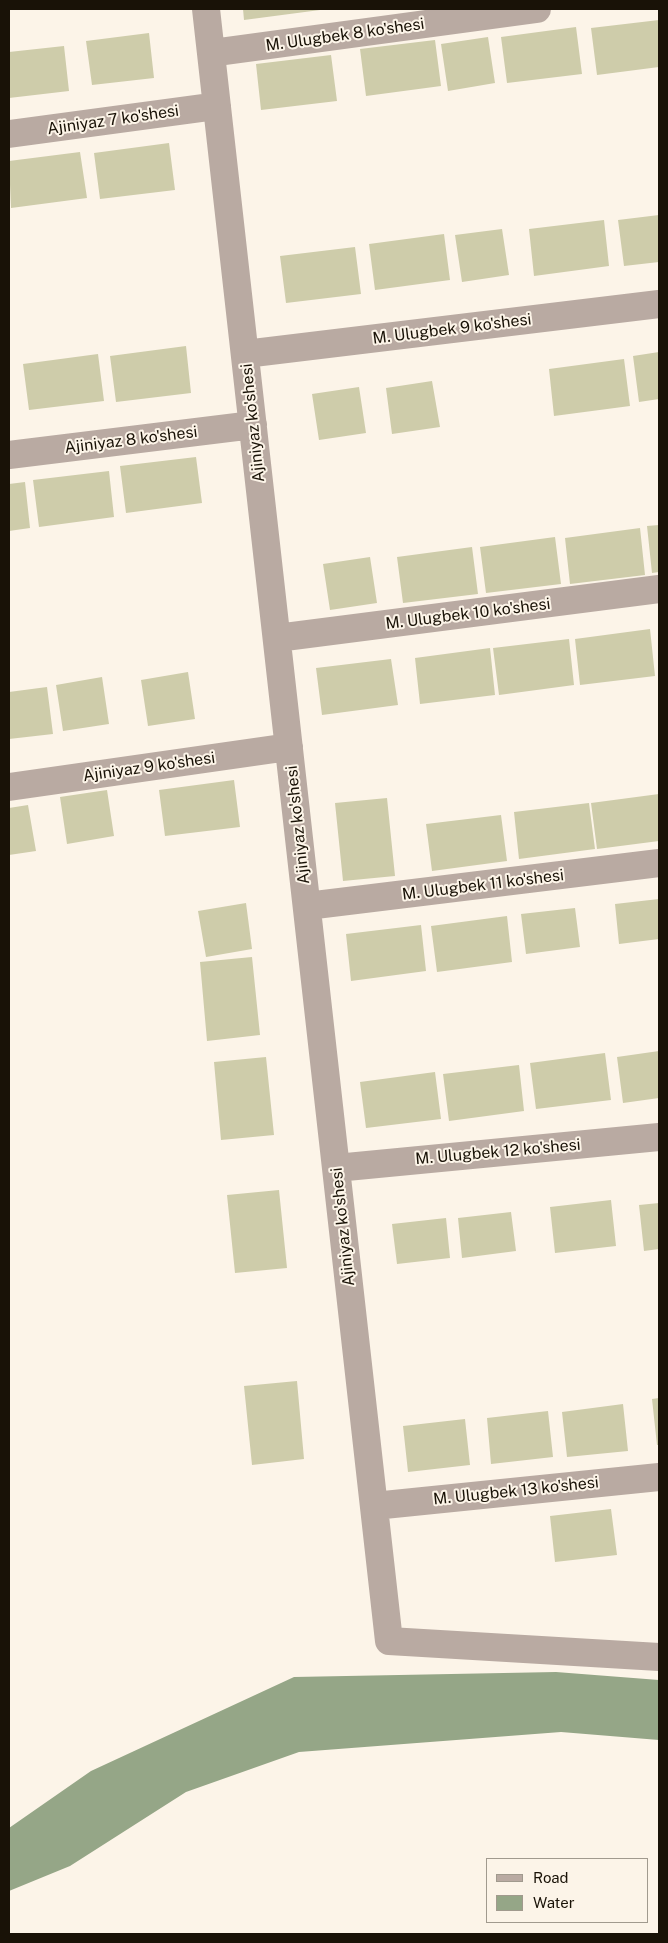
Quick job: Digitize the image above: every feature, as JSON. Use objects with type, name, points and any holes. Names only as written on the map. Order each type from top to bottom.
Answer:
[{"type":"street","name":"Ajiniyaz ko'shesi","points":[[206,9],[389,1641],[659,1657]]},
{"type":"street","name":"M. Ulugbek 8 ko'shesi","points":[[211,53],[537,9]]},
{"type":"street","name":"Ajiniyaz 7 ko'shesi","points":[[9,134],[217,106]]},
{"type":"street","name":"M. Ulugbek 9 ko'shesi","points":[[245,354],[659,304]]},
{"type":"street","name":"Ajiniyaz 8 ko'shesi","points":[[9,455],[253,425]]},
{"type":"street","name":"M. Ulugbek 10 ko'shesi","points":[[277,638],[659,589]]},
{"type":"street","name":"Ajiniyaz 9 ko'shesi","points":[[9,787],[289,747]]},
{"type":"street","name":"M. Ulugbek 11 ko'shesi","points":[[307,906],[659,864]]},
{"type":"street","name":"M. Ulugbek 12 ko'shesi","points":[[336,1168],[659,1137]]},
{"type":"street","name":"M. Ulugbek 13 ko'shesi","points":[[374,1506],[659,1477]]},
{"type":"water","points":[[556,1672],[659,1680],[659,1740],[561,1732],[299,1752],[186,1792],[70,1866],[9,1891],[9,1828],[91,1771],[294,1677]]},
{"type":"building","points":[[243,9],[320,9],[320,10],[244,20]]},
{"type":"building","points":[[659,20],[659,67],[597,75],[591,28]]},
{"type":"building","points":[[576,27],[582,74],[507,83],[501,37]]},
{"type":"building","points":[[149,33],[154,78],[92,85],[86,41]]},
{"type":"building","points":[[488,37],[495,83],[448,91],[441,44]]},
{"type":"building","points":[[435,40],[441,86],[366,96],[360,49]]},
{"type":"building","points":[[64,46],[69,91],[9,98],[9,52]]},
{"type":"building","points":[[331,55],[337,101],[261,110],[256,64]]},
{"type":"building","points":[[169,143],[175,190],[100,199],[94,153]]},
{"type":"building","points":[[80,152],[87,198],[11,208],[9,161]]},
{"type":"building","points":[[659,215],[659,262],[624,266],[618,220]]},
{"type":"building","points":[[604,220],[609,266],[534,276],[529,229]]},
{"type":"building","points":[[502,229],[509,275],[462,282],[455,235]]},
{"type":"building","points":[[444,234],[450,280],[375,290],[369,244]]},
{"type":"building","points":[[355,247],[361,294],[286,303],[280,256]]},
{"type":"building","points":[[186,346],[191,393],[116,402],[110,356]]},
{"type":"building","points":[[659,352],[659,399],[639,402],[633,356]]},
{"type":"building","points":[[98,354],[104,401],[29,410],[23,364]]},
{"type":"building","points":[[624,359],[630,406],[554,416],[549,369]]},
{"type":"building","points":[[432,381],[440,427],[392,434],[386,388]]},
{"type":"building","points":[[359,387],[366,433],[319,440],[312,394]]},
{"type":"building","points":[[196,457],[202,503],[126,513],[120,466]]},
{"type":"building","points":[[109,471],[114,517],[39,527],[33,480]]},
{"type":"building","points":[[25,482],[30,528],[9,531],[9,484]]},
{"type":"building","points":[[659,525],[659,572],[652,573],[647,526]]},
{"type":"building","points":[[640,528],[645,575],[570,584],[565,538]]},
{"type":"building","points":[[555,537],[561,584],[486,593],[480,547]]},
{"type":"building","points":[[472,547],[478,594],[403,603],[397,557]]},
{"type":"building","points":[[370,557],[377,603],[330,610],[323,564]]},
{"type":"building","points":[[650,629],[655,676],[580,685],[575,639]]},
{"type":"building","points":[[569,639],[574,685],[499,695],[493,648]]},
{"type":"building","points":[[490,648],[495,695],[420,704],[415,658]]},
{"type":"building","points":[[391,659],[398,705],[322,715],[316,668]]},
{"type":"building","points":[[188,672],[195,719],[148,726],[141,680]]},
{"type":"building","points":[[102,677],[109,724],[63,731],[56,685]]},
{"type":"building","points":[[47,687],[53,734],[9,739],[9,692]]},
{"type":"building","points":[[234,780],[240,827],[165,836],[159,790]]},
{"type":"building","points":[[107,790],[114,836],[67,844],[60,797]]},
{"type":"building","points":[[659,794],[659,841],[597,849],[591,803]]},
{"type":"building","points":[[387,798],[395,876],[343,881],[335,803]]},
{"type":"building","points":[[589,803],[595,849],[519,859],[514,812]]},
{"type":"building","points":[[28,805],[36,851],[9,855],[9,808]]},
{"type":"building","points":[[501,815],[507,861],[432,871],[426,824]]},
{"type":"building","points":[[659,899],[659,939],[619,944],[615,904]]},
{"type":"building","points":[[246,903],[252,949],[206,957],[198,911]]},
{"type":"building","points":[[575,908],[580,947],[526,954],[521,914]]},
{"type":"building","points":[[507,916],[512,962],[437,972],[431,926]]},
{"type":"building","points":[[421,925],[426,971],[351,981],[346,934]]},
{"type":"building","points":[[252,957],[260,1035],[207,1041],[200,962]]},
{"type":"building","points":[[659,1051],[659,1098],[623,1103],[617,1057]]},
{"type":"building","points":[[605,1053],[611,1100],[536,1109],[530,1063]]},
{"type":"building","points":[[266,1057],[274,1135],[221,1140],[214,1062]]},
{"type":"building","points":[[519,1065],[524,1111],[449,1121],[443,1074]]},
{"type":"building","points":[[435,1072],[441,1119],[366,1128],[360,1082]]},
{"type":"building","points":[[279,1190],[287,1268],[235,1273],[227,1195]]},
{"type":"building","points":[[611,1200],[616,1246],[555,1253],[550,1207]]},
{"type":"building","points":[[659,1203],[659,1249],[644,1251],[639,1205]]},
{"type":"building","points":[[511,1212],[516,1251],[462,1258],[458,1218]]},
{"type":"building","points":[[446,1218],[450,1258],[397,1264],[392,1224]]},
{"type":"building","points":[[297,1381],[304,1459],[252,1465],[244,1386]]},
{"type":"building","points":[[659,1398],[659,1445],[657,1445],[652,1399]]},
{"type":"building","points":[[623,1404],[628,1451],[567,1457],[562,1412]]},
{"type":"building","points":[[548,1411],[553,1457],[491,1464],[487,1418]]},
{"type":"building","points":[[465,1419],[470,1465],[408,1472],[403,1426]]},
{"type":"building","points":[[611,1509],[617,1555],[555,1562],[550,1516]]}]
